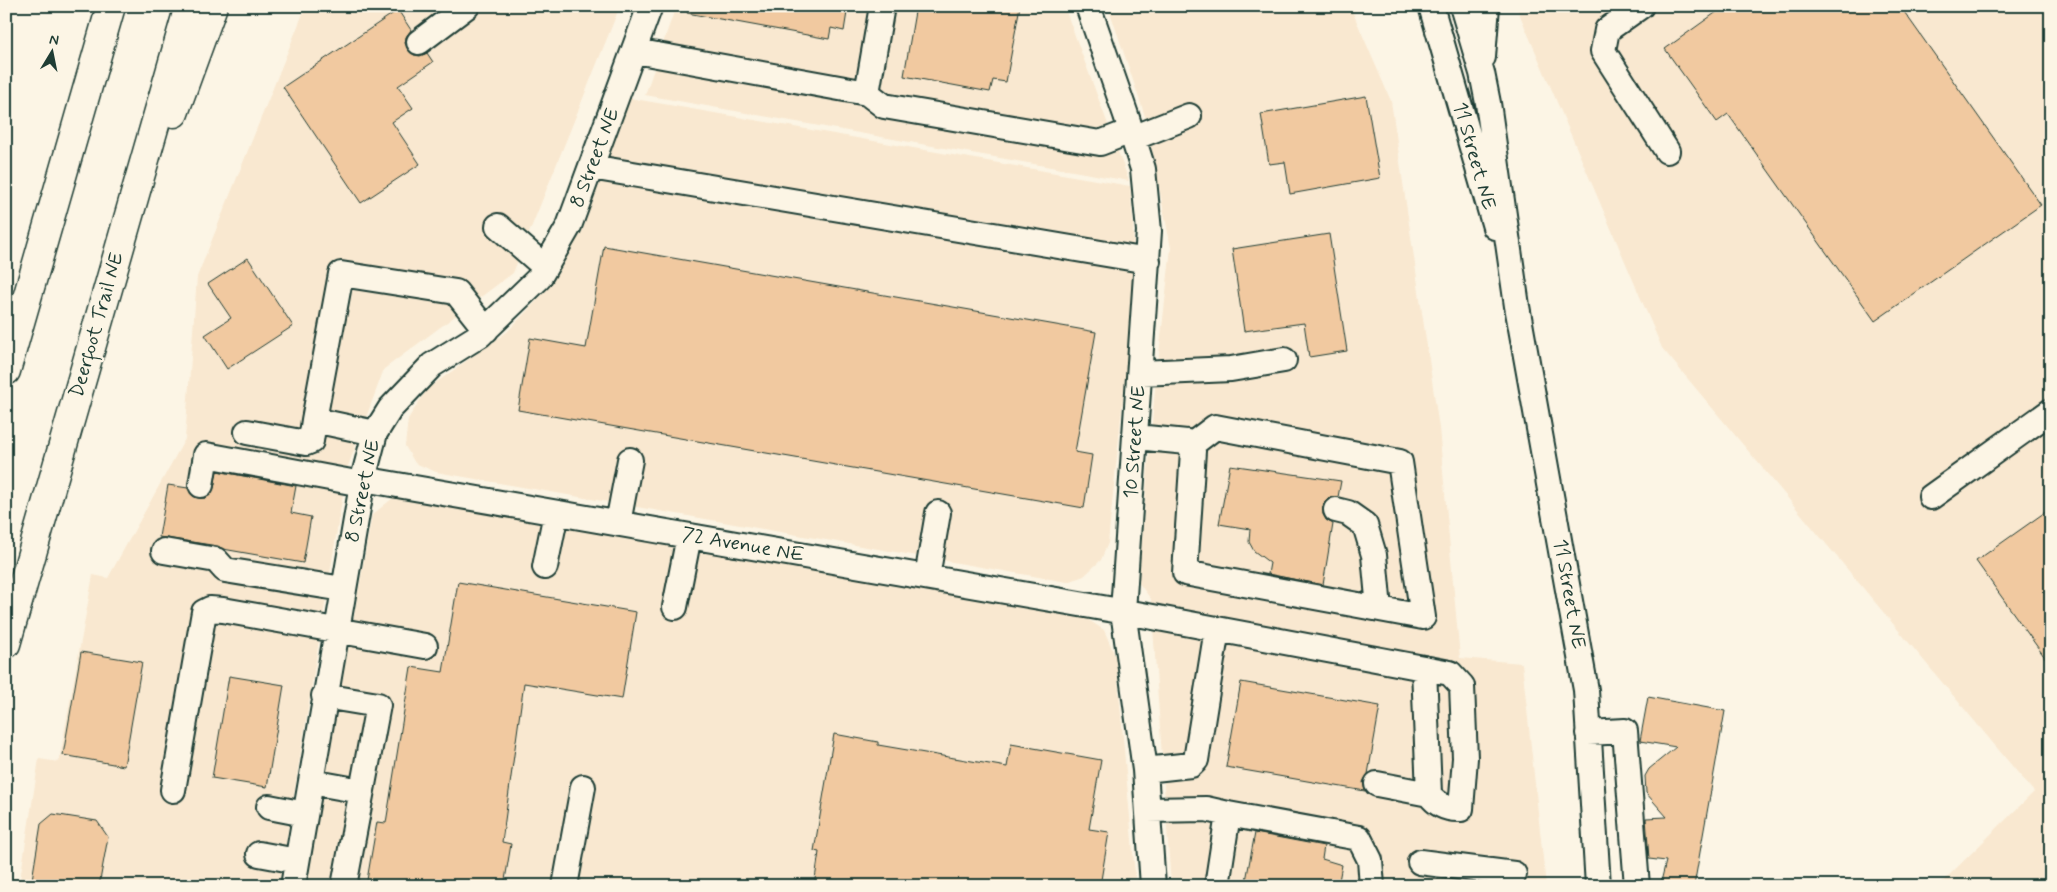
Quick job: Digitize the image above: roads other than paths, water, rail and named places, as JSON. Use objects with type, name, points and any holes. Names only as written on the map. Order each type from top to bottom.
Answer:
[{"type":"highway","points":[[6,371],[111,6]]},
{"type":"highway","name":"Deerfoot Trail NE","points":[[6,644],[189,6]]},
{"type":"highway","points":[[135,190],[168,130],[214,6]]},
{"type":"street","points":[[419,42],[467,6]]},
{"type":"street","name":"8 Street NE","points":[[293,886],[362,481],[375,433],[390,409],[432,365],[480,336],[540,278],[569,226],[650,6]]},
{"type":"street","points":[[867,93],[882,6]]},
{"type":"street","name":"10 Street NE","points":[[1088,6],[1143,169],[1149,231],[1123,611],[1146,770],[1153,886]]},
{"type":"street","name":"11 Street NE","points":[[1431,6],[1517,306]]},
{"type":"street","name":"11 Street NE","points":[[1462,6],[1482,74],[1505,211],[1517,306],[1586,690],[1598,886]]},
{"type":"street","points":[[1482,74],[1487,6]]},
{"type":"street","points":[[1641,6],[1607,30],[1602,51],[1667,152]]},
{"type":"street","points":[[635,51],[867,93],[884,106],[1100,143],[1190,116]]},
{"type":"street","points":[[592,167],[1148,261]]},
{"type":"street","points":[[498,226],[546,268]]},
{"type":"street","points":[[247,432],[306,443],[311,441],[341,274],[456,292],[486,330]]},
{"type":"street","points":[[1140,373],[1231,369],[1284,360]]},
{"type":"street","points":[[1931,497],[2051,412]]},
{"type":"street","points":[[314,420],[375,433]]},
{"type":"street","points":[[1136,438],[1187,442],[1193,451],[1185,573],[1423,617],[1400,462],[1215,426],[1190,446]]},
{"type":"street","name":"72 Avenue NE","points":[[201,485],[206,455],[556,513],[1123,611],[1450,673],[1462,686],[1465,758],[1461,809],[1451,810],[1436,803],[1429,794]]},
{"type":"street","points":[[618,524],[630,460]]},
{"type":"street","points":[[1336,510],[1348,514],[1365,524],[1374,555],[1379,609]]},
{"type":"street","points":[[545,567],[556,513]]},
{"type":"street","points":[[927,577],[938,513]]},
{"type":"street","points":[[675,607],[689,536]]},
{"type":"street","points":[[164,551],[216,560],[225,570],[343,588]]},
{"type":"street","points":[[173,790],[204,612],[210,609],[223,610],[424,646]]},
{"type":"street","points":[[1146,770],[1190,765],[1196,760],[1217,629]]},
{"type":"street","points":[[1376,784],[1429,794],[1424,668]]},
{"type":"street","points":[[324,696],[378,705],[344,886]]},
{"type":"street","points":[[1588,733],[1625,731],[1637,886]]},
{"type":"street","points":[[311,782],[362,791]]},
{"type":"street","points":[[565,886],[582,787]]},
{"type":"street","points":[[269,807],[305,814]]},
{"type":"street","points":[[1148,810],[1206,809],[1359,838],[1370,860],[1372,886]]},
{"type":"street","points":[[1217,886],[1228,814]]},
{"type":"street","points":[[259,854],[297,861]]},
{"type":"street","points":[[1420,862],[1514,874]]}]
